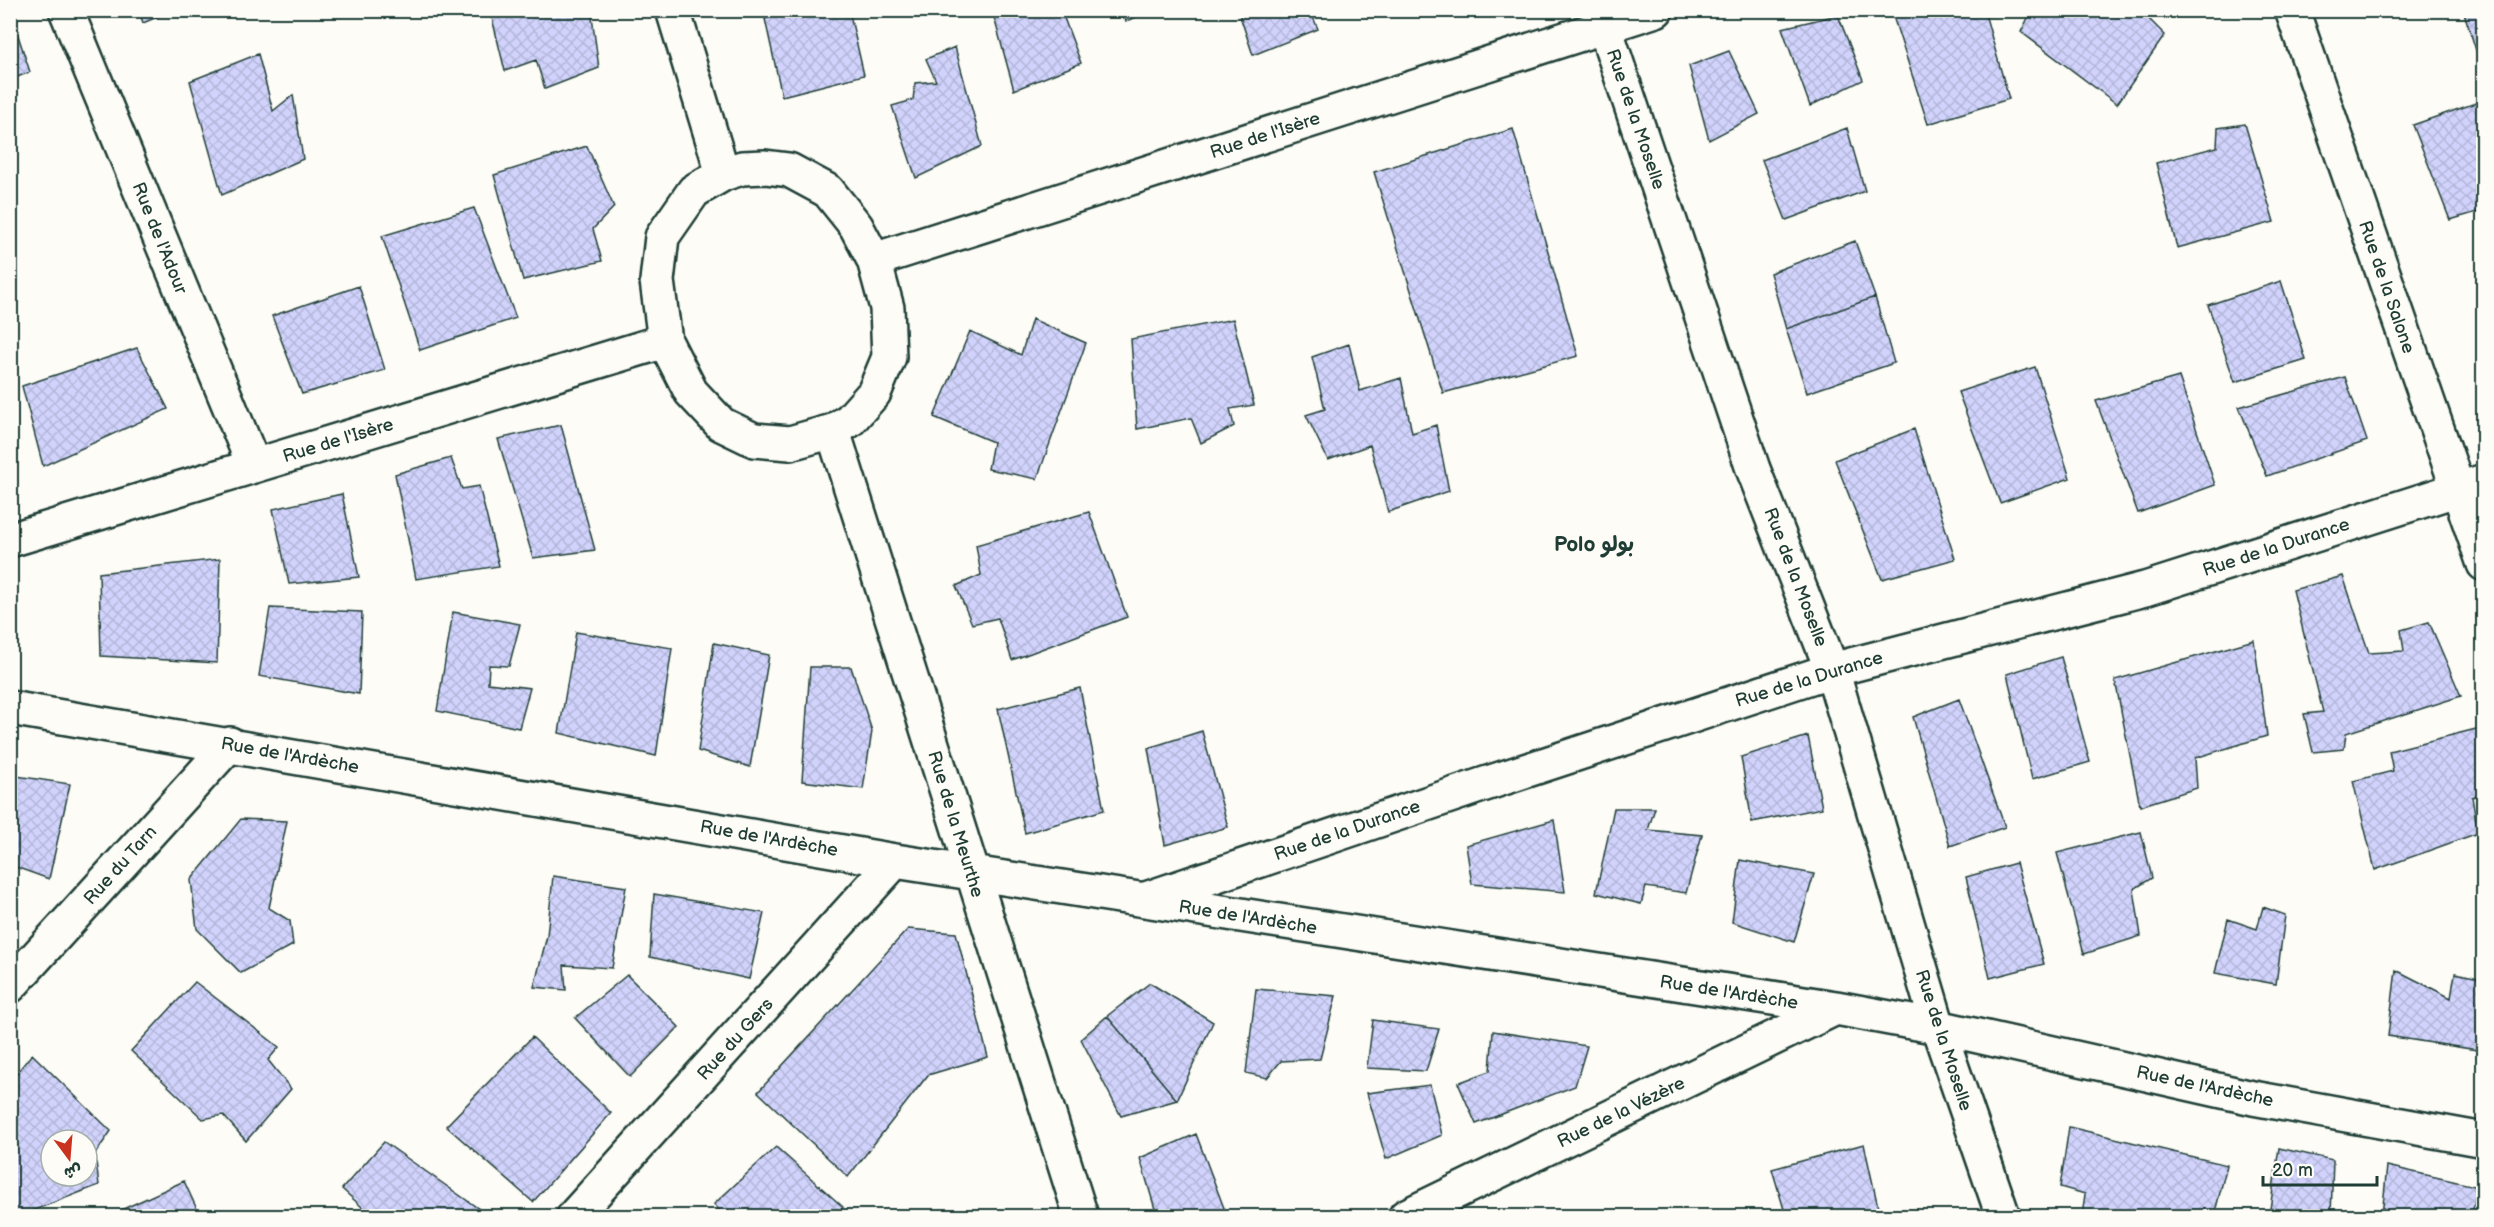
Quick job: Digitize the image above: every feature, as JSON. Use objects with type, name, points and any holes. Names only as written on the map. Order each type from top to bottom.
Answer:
[{"type":"street","name":"Rue de l'Adour","points":[[66,10],[254,466]]},
{"type":"street","points":[[673,10],[723,174]]},
{"type":"street","name":"Rue de l'Isère","points":[[874,260],[1602,19],[1656,10]]},
{"type":"street","name":"Rue de la Salone","points":[[2292,10],[2470,485],[2484,564]]},
{"type":"street","name":"Rue de la Moselle","points":[[1602,19],[1753,468],[1832,670],[1938,1027],[2003,1216]]},
{"type":"street","points":[[765,167],[789,170],[828,190],[856,226],[874,260],[887,308],[889,357],[874,393],[850,420],[833,431],[790,443],[754,440],[721,424],[691,392],[665,341],[657,281],[662,237],[694,191],[723,174],[742,168],[765,167]]},
{"type":"street","name":"Rue de l'Isère","points":[[10,540],[665,341]]},
{"type":"street","name":"Rue de la Meurthe","points":[[833,431],[1081,1216]]},
{"type":"street","name":"Rue de la Durance","points":[[1141,901],[1482,785],[1832,670],[2145,589],[2470,485]]},
{"type":"street","name":"Rue de l'Ardèche","points":[[10,708],[230,744],[895,861],[970,870],[1141,901],[1836,1008],[1938,1027],[2253,1098],[2484,1140]]},
{"type":"street","name":"Rue du Tarn","points":[[10,986],[230,744]]},
{"type":"street","name":"Rue du Gers","points":[[574,1216],[895,861]]},
{"type":"street","name":"Rue de la Vézère","points":[[1406,1216],[1836,1008]]},
{"type":"building","points":[[139,10],[174,10],[143,23]]},
{"type":"building","points":[[490,10],[591,10],[599,68],[545,89],[536,60],[505,71]]},
{"type":"building","points":[[789,10],[849,10],[864,75],[782,96],[765,19]]},
{"type":"building","points":[[992,10],[1061,10],[1081,63],[1014,90]]},
{"type":"building","points":[[1121,10],[1155,10],[1126,21]]},
{"type":"building","points":[[1238,10],[1310,10],[1318,29],[1253,55]]},
{"type":"building","points":[[1891,10],[1984,10],[2009,99],[1928,124]]},
{"type":"building","points":[[2032,10],[2140,10],[2165,35],[2117,104],[2021,32]]},
{"type":"building","points":[[2471,10],[2484,10],[2484,75],[2464,13]]},
{"type":"building","points":[[10,11],[30,72],[10,80]]},
{"type":"building","points":[[1838,15],[1863,80],[1810,106],[1782,28]]},
{"type":"building","points":[[955,47],[982,146],[916,178],[892,106],[913,100],[915,83],[936,81],[926,59]]},
{"type":"building","points":[[1729,51],[1759,114],[1709,140],[1689,66]]},
{"type":"building","points":[[258,54],[273,111],[293,95],[303,159],[222,195],[190,81]]},
{"type":"building","points":[[2484,100],[2484,210],[2450,220],[2413,125]]},
{"type":"building","points":[[2245,124],[2274,222],[2177,248],[2156,163],[2217,147],[2218,128]]},
{"type":"building","points":[[1847,128],[1865,191],[1786,220],[1762,160]]},
{"type":"building","points":[[1513,129],[1578,356],[1443,393],[1374,172]]},
{"type":"building","points":[[587,146],[614,207],[593,229],[602,261],[523,280],[494,175]]},
{"type":"building","points":[[474,208],[516,318],[420,350],[382,236]]},
{"type":"building","points":[[1855,241],[1875,297],[1786,329],[1770,273]]},
{"type":"building","points":[[2281,281],[2306,360],[2235,382],[2208,305]]},
{"type":"building","points":[[359,286],[385,370],[302,394],[272,316]]},
{"type":"building","points":[[1875,297],[1894,363],[1807,393],[1786,329]]},
{"type":"building","points":[[1032,319],[1086,343],[1037,479],[988,469],[993,442],[934,417],[970,331],[1021,355]]},
{"type":"building","points":[[1233,319],[1254,405],[1230,409],[1234,426],[1201,443],[1191,418],[1137,429],[1131,339]]},
{"type":"building","points":[[1349,344],[1360,391],[1401,378],[1412,433],[1436,425],[1449,491],[1388,512],[1370,445],[1328,460],[1306,415],[1325,409],[1312,357]]},
{"type":"building","points":[[137,348],[168,409],[43,466],[22,386]]},
{"type":"building","points":[[2035,367],[2070,478],[2000,503],[1958,392]]},
{"type":"building","points":[[2179,377],[2215,485],[2138,513],[2096,401]]},
{"type":"building","points":[[2345,377],[2367,441],[2267,476],[2239,407]]},
{"type":"building","points":[[561,425],[595,550],[533,558],[498,439]]},
{"type":"building","points":[[1914,429],[1955,559],[1882,579],[1835,460]]},
{"type":"building","points":[[451,458],[462,489],[479,486],[499,566],[416,579],[395,474]]},
{"type":"building","points":[[342,494],[359,577],[289,584],[273,509]]},
{"type":"building","points":[[1089,512],[1127,617],[1012,660],[998,618],[972,624],[956,586],[981,575],[976,545]]},
{"type":"building","points":[[220,559],[217,663],[101,656],[99,573]]},
{"type":"building","points":[[2343,576],[2369,653],[2404,651],[2401,630],[2429,622],[2461,696],[2346,733],[2344,749],[2313,752],[2304,714],[2323,712],[2293,590]]},
{"type":"building","points":[[270,608],[362,612],[359,694],[259,676]]},
{"type":"building","points":[[453,612],[520,624],[509,666],[489,665],[488,683],[530,688],[519,728],[437,711]]},
{"type":"building","points":[[576,632],[672,648],[656,756],[559,733]]},
{"type":"building","points":[[2254,640],[2267,736],[2195,758],[2197,788],[2140,806],[2115,680]]},
{"type":"building","points":[[714,643],[769,655],[750,767],[698,751]]},
{"type":"building","points":[[2061,657],[2090,762],[2032,779],[2007,674]]},
{"type":"building","points":[[810,667],[851,667],[872,731],[863,789],[802,781]]},
{"type":"building","points":[[1080,688],[1104,810],[1025,833],[998,709]]},
{"type":"building","points":[[1959,699],[2005,827],[1950,846],[1913,717]]},
{"type":"building","points":[[2484,727],[2484,793],[2472,797],[2478,833],[2375,870],[2353,781],[2393,771],[2389,751]]},
{"type":"building","points":[[1202,731],[1228,827],[1165,845],[1148,748]]},
{"type":"building","points":[[1808,736],[1822,808],[1752,822],[1741,757]]},
{"type":"building","points":[[10,775],[70,784],[49,879],[10,865]]},
{"type":"building","points":[[1614,808],[1655,808],[1648,830],[1702,835],[1686,893],[1646,887],[1641,904],[1596,893]]},
{"type":"building","points":[[241,819],[287,821],[269,908],[290,921],[293,945],[241,973],[197,929],[191,880]]},
{"type":"building","points":[[1554,820],[1565,892],[1472,884],[1466,845]]},
{"type":"building","points":[[2141,832],[2152,878],[2134,889],[2141,936],[2084,954],[2057,853]]},
{"type":"building","points":[[1740,860],[1814,874],[1794,942],[1732,922]]},
{"type":"building","points":[[2016,863],[2044,964],[1990,978],[1966,877]]},
{"type":"building","points":[[553,876],[626,887],[612,968],[564,965],[566,990],[534,987],[547,936]]},
{"type":"building","points":[[654,894],[764,913],[749,979],[650,957]]},
{"type":"building","points":[[2263,907],[2285,915],[2276,984],[2215,973],[2228,919],[2257,929]]},
{"type":"building","points":[[908,929],[956,933],[988,1057],[928,1075],[848,1177],[758,1092]]},
{"type":"building","points":[[2396,970],[2451,998],[2455,973],[2484,979],[2484,1051],[2388,1036]]},
{"type":"building","points":[[627,975],[679,1027],[630,1077],[575,1018]]},
{"type":"building","points":[[195,982],[279,1047],[268,1060],[291,1089],[246,1141],[223,1115],[203,1119],[131,1051]]},
{"type":"building","points":[[1150,983],[1213,1022],[1177,1100],[1107,1016]]},
{"type":"building","points":[[1256,989],[1336,996],[1320,1059],[1281,1061],[1267,1078],[1246,1073]]},
{"type":"building","points":[[1107,1016],[1177,1100],[1121,1116],[1081,1039]]},
{"type":"building","points":[[1373,1020],[1439,1029],[1426,1071],[1367,1068]]},
{"type":"building","points":[[1493,1031],[1587,1046],[1575,1086],[1476,1124],[1458,1083],[1490,1071]]},
{"type":"building","points":[[532,1037],[611,1113],[533,1202],[446,1126]]},
{"type":"building","points":[[32,1054],[111,1131],[99,1148],[99,1128],[39,1128],[39,1188],[91,1188],[19,1216],[10,1216],[10,1081]]},
{"type":"building","points":[[1430,1085],[1442,1135],[1386,1159],[1367,1093]]},
{"type":"building","points":[[2069,1127],[2227,1165],[2214,1216],[2082,1216],[2085,1194],[2060,1187]]},
{"type":"building","points":[[1196,1134],[1227,1216],[1157,1216],[1140,1158]]},
{"type":"building","points":[[384,1142],[489,1216],[372,1216],[342,1189]]},
{"type":"building","points":[[1864,1144],[1880,1216],[1786,1216],[1772,1169]]},
{"type":"building","points":[[776,1147],[843,1207],[835,1216],[724,1216],[714,1204]]},
{"type":"building","points":[[2279,1148],[2333,1160],[2331,1216],[2269,1216]]},
{"type":"building","points":[[2387,1166],[2479,1187],[2471,1216],[2382,1216]]},
{"type":"building","points":[[184,1181],[200,1216],[108,1216]]},
{"type":"district","name":"Polo بولو","points":[[1594,544]]}]
